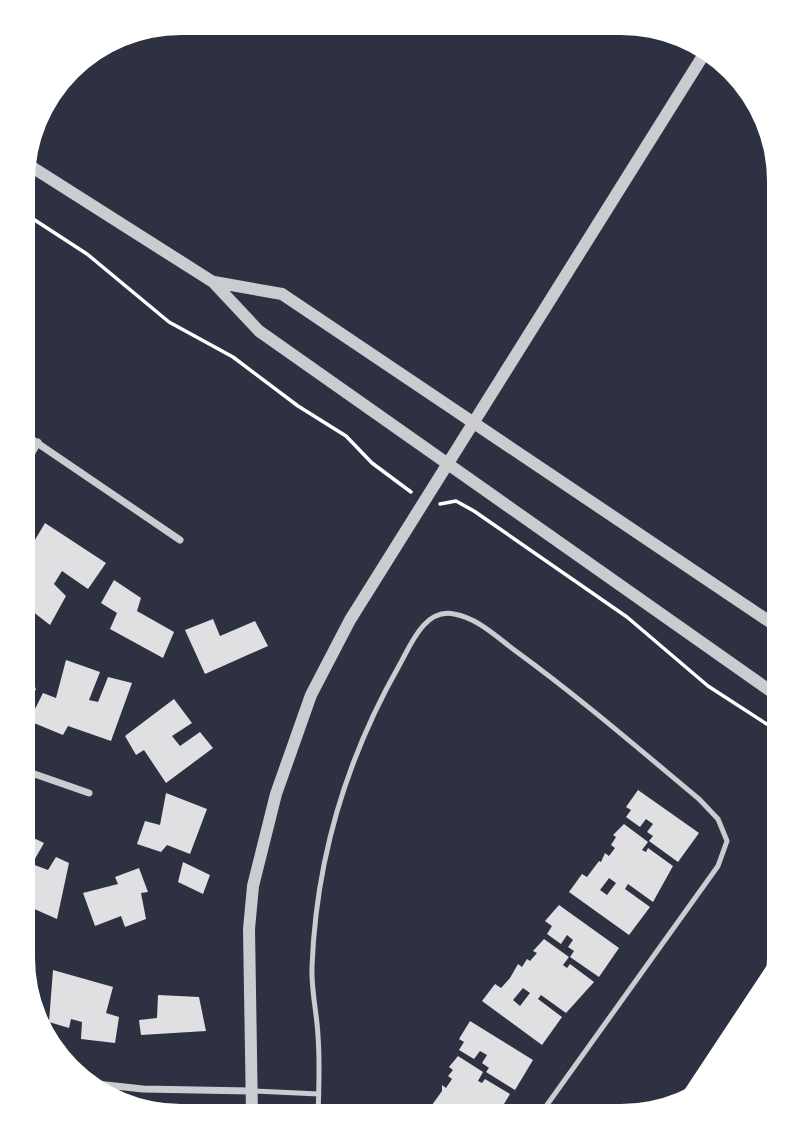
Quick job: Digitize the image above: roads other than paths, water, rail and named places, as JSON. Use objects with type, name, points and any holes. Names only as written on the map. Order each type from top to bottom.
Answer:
[{"type":"highway","points":[[706,1076],[763,990]]},
{"type":"street","points":[[251,1104],[250,918],[260,853],[276,793],[311,695],[350,620],[701,59]]},
{"type":"street","points":[[36,169],[213,282],[259,331],[767,689]]},
{"type":"street","points":[[213,282],[282,294],[767,620]]},
{"type":"street","points":[[35,440],[180,540]]},
{"type":"street","points":[[35,447],[38,442]]},
{"type":"street","points":[[35,774],[89,793]]},
{"type":"street","points":[[111,1086],[143,1089],[250,1091]]},
{"type":"lane","points":[[319,1104],[318,1037],[312,970],[316,909],[330,833],[350,770],[378,703],[419,630],[435,616],[451,613],[472,620],[568,690],[699,799],[718,819],[727,841],[718,866],[548,1104]]},
{"type":"lane","points":[[250,1091],[319,1094]]}]
